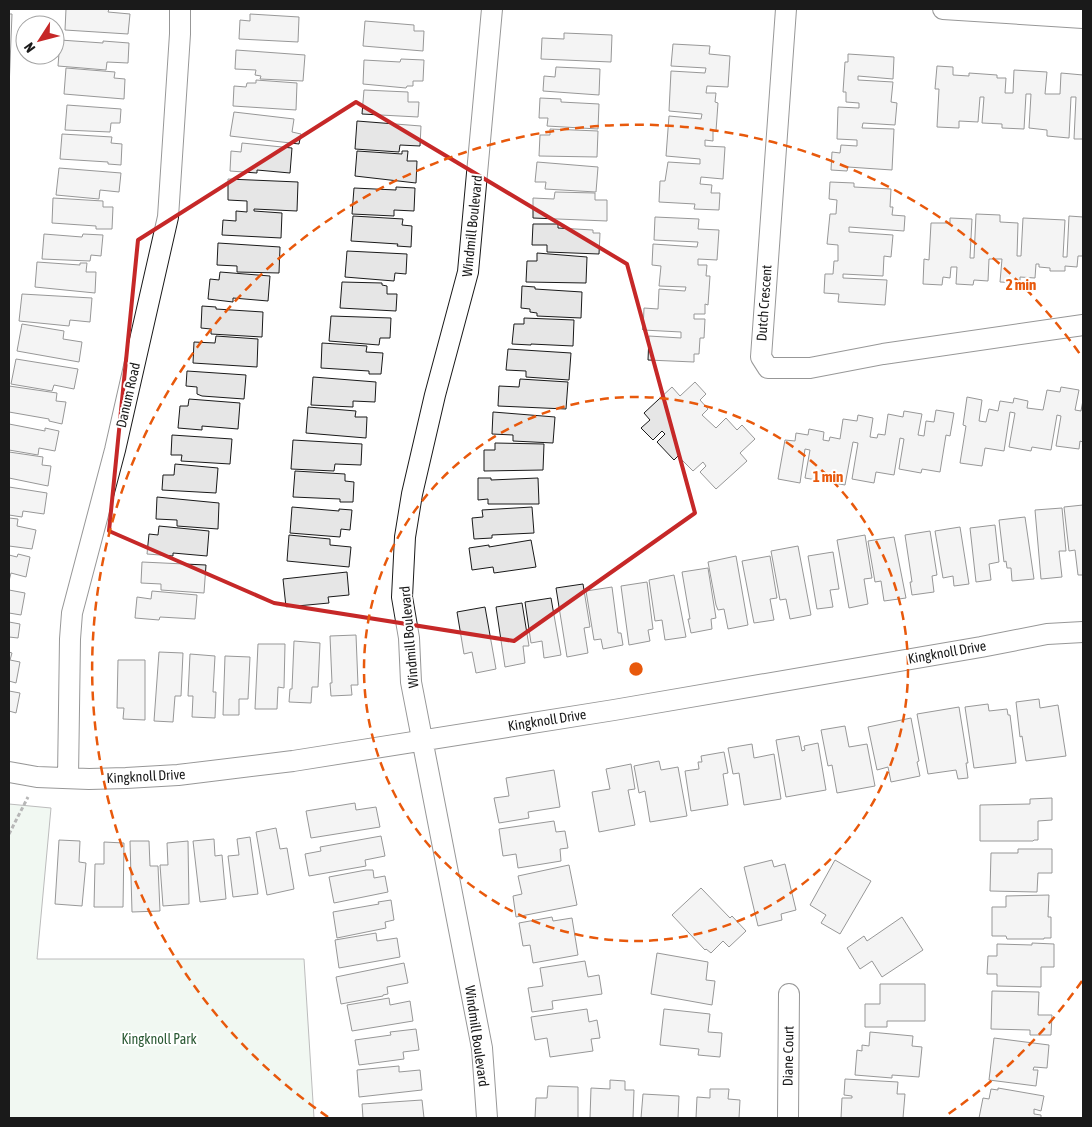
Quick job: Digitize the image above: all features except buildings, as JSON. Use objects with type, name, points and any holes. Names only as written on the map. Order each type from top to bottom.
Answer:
[{"type":"street","name":"Danum Road","points":[[68,778],[72,613],[115,450],[168,217],[180,9]]},
{"type":"street","name":"Windmill Boulevard","points":[[487,1118],[482,1048],[412,682],[409,638],[402,597],[405,537],[412,494],[434,396],[468,272],[492,9]]},
{"type":"street","name":"Dutch Crescent","points":[[786,9],[760,357],[768,368],[810,368],[883,354],[1083,325]]},
{"type":"street","points":[[943,9],[1083,18]]},
{"type":"street","name":"Kingknoll Drive","points":[[9,772],[37,777],[108,779],[178,775],[293,761],[624,708],[1047,634],[1083,632]]},
{"type":"street","name":"Diane Court","points":[[788,1118],[789,994]]},
{"type":"path","points":[[9,834],[37,777]]},
{"type":"highlighted area","points":[[356,102],[627,264],[695,513],[514,641],[274,603],[109,531],[138,240]]},
{"type":"green space","name":"Kingknoll Park","points":[[9,804],[51,808],[37,959],[304,959],[314,1118],[9,1118]]}]
